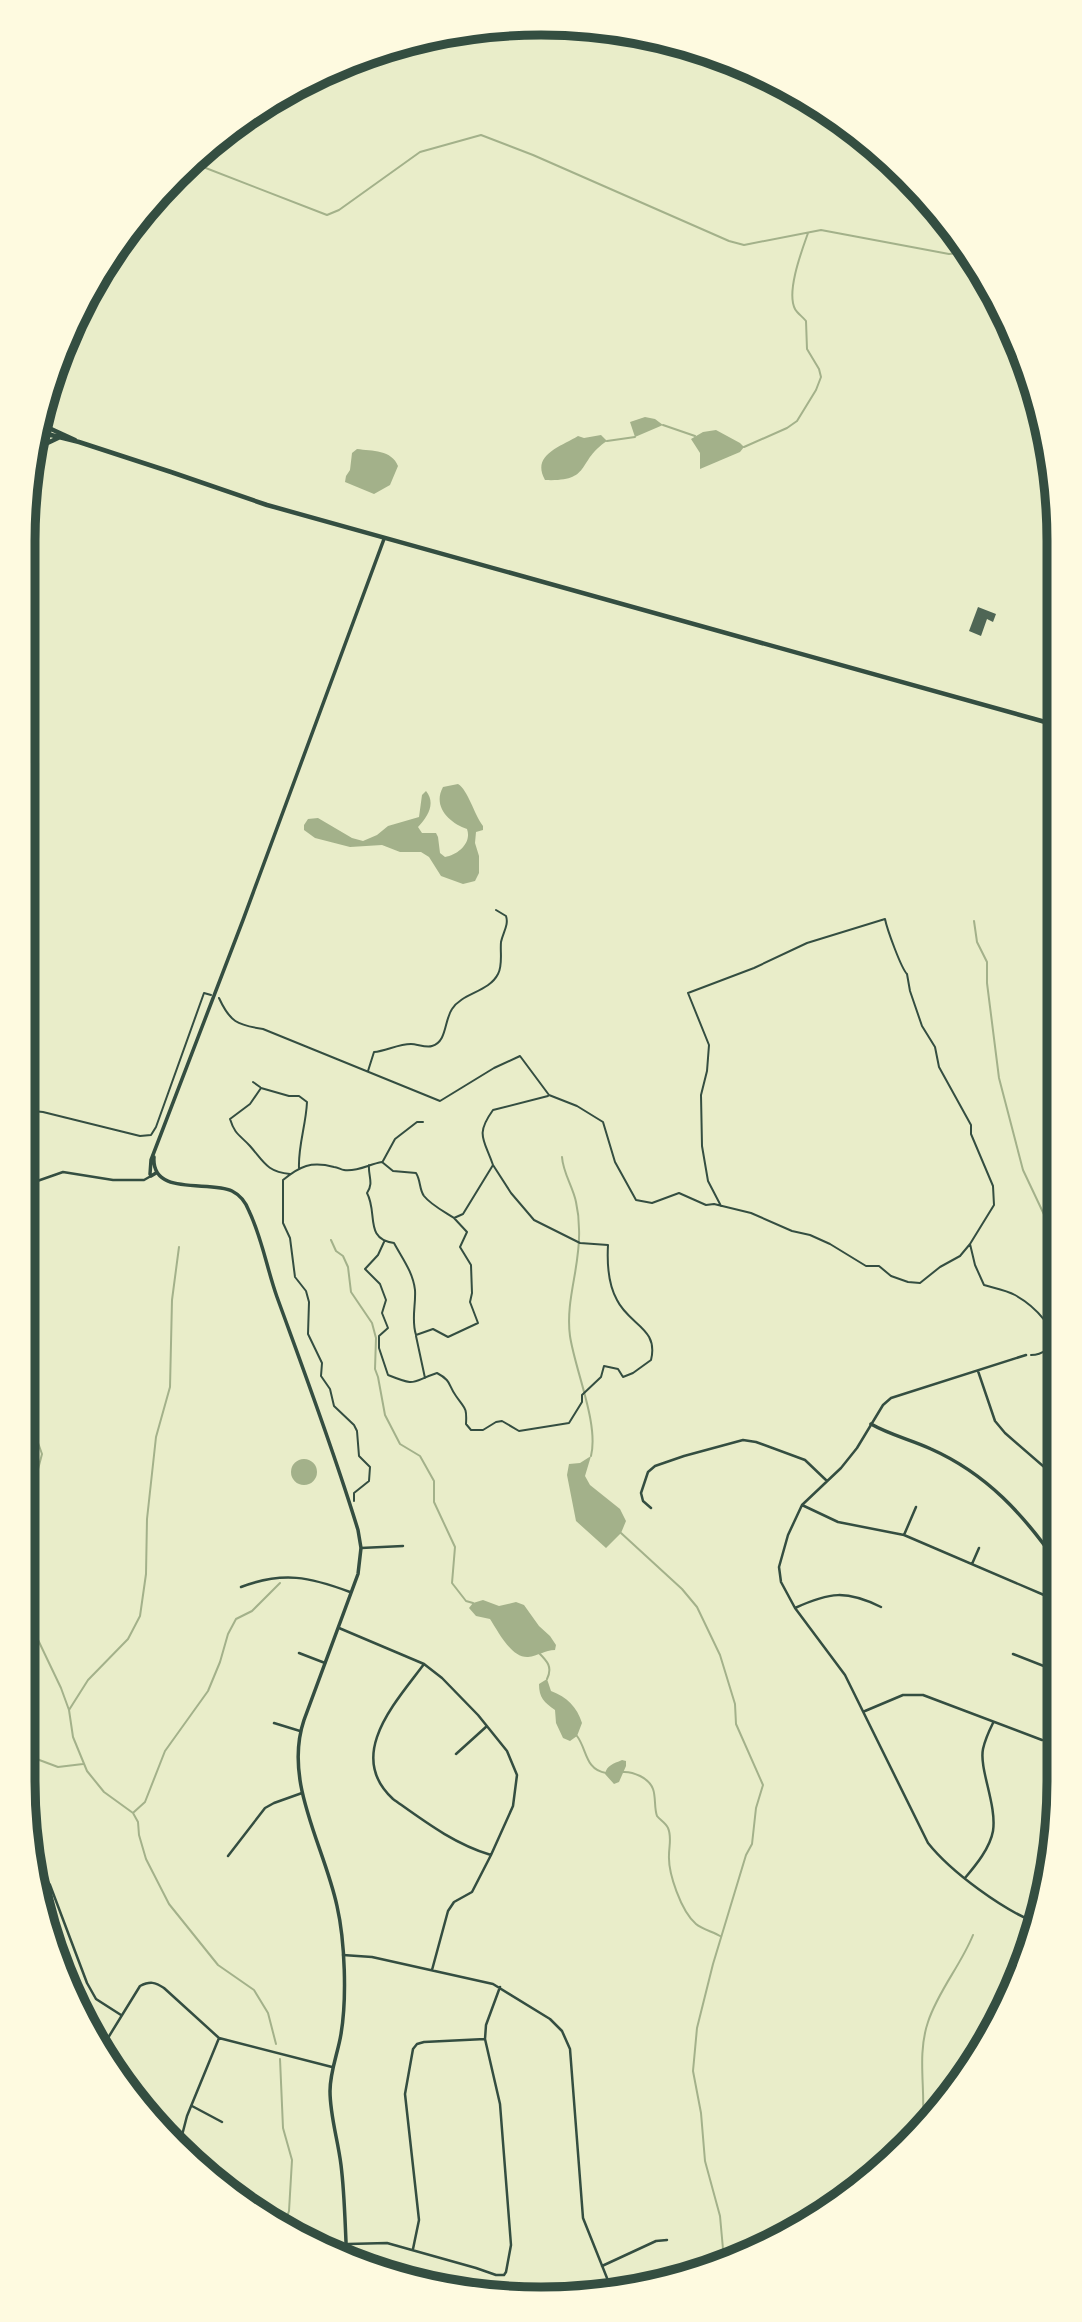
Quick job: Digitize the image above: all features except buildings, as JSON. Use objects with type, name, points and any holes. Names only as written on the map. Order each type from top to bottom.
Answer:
[{"type":"main road","points":[[48,427],[79,442]]},
{"type":"main road","points":[[46,436],[79,442],[267,505],[384,539],[1047,723]]},
{"type":"main road","points":[[45,444],[58,438]]},
{"type":"street","points":[[151,1176],[149,1170],[384,539]]},
{"type":"street","points":[[154,1157],[156,1172],[162,1178],[178,1183],[227,1189],[242,1199],[254,1222],[274,1288],[352,1509],[361,1548],[358,1574],[300,1731],[299,1769],[302,1793],[337,1905],[343,1955],[342,2031],[332,2067],[331,2107],[341,2164],[346,2248]]},
{"type":"street","points":[[35,1182],[63,1172],[113,1181],[144,1180],[156,1172]]},
{"type":"street","points":[[1026,1356],[891,1398],[883,1405],[857,1448],[841,1468],[802,1505],[788,1535],[779,1567],[781,1582],[794,1608],[845,1675],[928,1843],[965,1878],[1028,1920]]},
{"type":"street","points":[[978,1371],[995,1422],[1047,1469]]},
{"type":"street","points":[[871,1424],[930,1448],[980,1477],[1020,1513],[1047,1548]]},
{"type":"street","points":[[651,1508],[643,1501],[641,1493],[648,1472],[654,1466],[743,1440],[805,1460],[827,1481]]},
{"type":"street","points":[[802,1505],[838,1522],[905,1535],[1044,1595]]},
{"type":"street","points":[[905,1535],[916,1507]]},
{"type":"street","points":[[361,1548],[403,1546]]},
{"type":"street","points":[[972,1565],[979,1548]]},
{"type":"street","points":[[242,1587],[261,1579],[294,1577],[320,1581],[351,1593]]},
{"type":"street","points":[[794,1608],[833,1594],[855,1595],[881,1607]]},
{"type":"street","points":[[337,1628],[424,1664],[442,1678],[507,1751],[517,1775],[513,1806],[491,1855],[472,1892],[454,1902],[448,1910],[432,1970]]},
{"type":"street","points":[[299,1653],[325,1663]]},
{"type":"street","points":[[1013,1654],[1047,1667]]},
{"type":"street","points":[[424,1664],[380,1727],[374,1743],[373,1768],[384,1791],[393,1799],[454,1840],[491,1855]]},
{"type":"street","points":[[864,1712],[893,1698],[914,1695],[931,1697],[1042,1740]]},
{"type":"street","points":[[274,1723],[300,1731]]},
{"type":"street","points":[[965,1878],[986,1849],[993,1829],[982,1751],[993,1723]]},
{"type":"street","points":[[456,1754],[487,1726]]},
{"type":"street","points":[[228,1856],[265,1808],[302,1793]]},
{"type":"street","points":[[44,1876],[87,1983],[96,1999],[121,2015]]},
{"type":"street","points":[[343,1955],[372,1957],[485,1981],[500,1987],[550,2019],[566,2039],[573,2076],[583,2218],[609,2283]]},
{"type":"street","points":[[107,2040],[140,1986],[155,1982],[219,2038],[332,2067]]},
{"type":"street","points":[[346,2244],[387,2243],[496,2275],[503,2275],[508,2269],[511,2245],[500,2104],[485,2039],[500,1987]]},
{"type":"street","points":[[181,2136],[219,2038]]},
{"type":"street","points":[[413,2250],[419,2220],[405,2094],[413,2049],[424,2042],[485,2039]]},
{"type":"street","points":[[192,2106],[222,2122]]},
{"type":"street","points":[[602,2266],[656,2241],[667,2240]]},
{"type":"path","points":[[368,1071],[374,1052],[405,1045],[431,1047],[436,1044],[442,1039],[451,1010],[458,1002],[486,986],[497,976],[499,952],[508,923],[506,916],[496,910]]},
{"type":"path","points":[[35,1111],[140,1136],[151,1135],[204,993],[218,997],[227,1015],[234,1021],[263,1029],[440,1101],[494,1068],[520,1056],[549,1095],[577,1106],[603,1122],[615,1162],[636,1200],[652,1203],[679,1193],[706,1205],[751,1213],[831,1244],[866,1266],[879,1266],[891,1276],[920,1283],[960,1256],[970,1244],[994,1205],[993,1186],[971,1134],[971,1125],[939,1067],[935,1047],[922,1026],[907,974],[901,969],[895,944],[887,933],[885,919],[807,943],[754,968],[688,993],[709,1045],[707,1071],[701,1095],[702,1146],[708,1181],[721,1206]]},
{"type":"path","points":[[253,1083],[261,1088],[299,1096],[307,1102],[306,1123],[298,1157],[299,1168]]},
{"type":"path","points":[[261,1088],[250,1104],[230,1119],[235,1133],[250,1146],[261,1163],[280,1173],[291,1174]]},
{"type":"path","points":[[384,1242],[378,1255],[365,1269],[380,1284],[386,1300],[382,1313],[388,1328],[379,1336],[383,1363],[388,1375],[416,1383],[438,1373],[447,1378],[466,1410],[466,1424],[471,1430],[483,1430],[502,1421],[519,1431],[569,1423],[582,1402],[584,1393],[601,1377],[604,1366],[618,1368],[623,1377],[652,1360],[654,1349],[649,1334],[630,1318],[617,1301],[611,1282],[608,1245],[578,1242],[534,1220],[493,1166],[481,1137],[486,1120],[493,1110],[549,1095]]},
{"type":"path","points":[[382,1162],[395,1139],[418,1122],[423,1122]]},
{"type":"path","points":[[352,1509],[354,1493],[369,1480],[370,1467],[359,1456],[359,1440],[354,1425],[334,1406],[330,1389],[321,1376],[323,1363],[310,1341],[307,1322],[309,1302],[306,1291],[295,1277],[290,1238],[283,1223],[283,1180],[305,1165],[344,1170],[360,1169],[382,1162],[393,1171],[416,1173],[427,1200],[454,1218],[467,1232],[460,1247],[471,1265],[470,1302],[478,1323],[448,1337],[433,1329],[416,1335]]},
{"type":"path","points":[[369,1164],[371,1188],[367,1193],[371,1201],[375,1233],[384,1242],[394,1243],[415,1286],[413,1326],[426,1379]]},
{"type":"path","points":[[454,1218],[463,1214],[493,1166]]},
{"type":"path","points":[[970,1244],[984,1285],[1018,1296],[1047,1324]]},
{"type":"path","points":[[1026,1356],[1042,1353],[1047,1349]]},
{"type":"shaded area","points":[[645,417],[655,419],[663,425],[635,437],[630,422]]},
{"type":"shaded area","points":[[716,430],[744,447],[740,452],[700,469],[700,453],[691,439],[703,432]]},
{"type":"shaded area","points":[[601,435],[607,441],[597,448],[578,474],[560,480],[545,480],[542,464],[556,448],[578,436],[584,438]]},
{"type":"shaded area","points":[[357,449],[381,452],[395,461],[398,466],[390,485],[374,494],[345,482],[352,453]]},
{"type":"shaded area","points":[[458,784],[465,791],[483,826],[483,830],[476,832],[479,873],[475,881],[463,884],[441,876],[429,857],[421,852],[400,852],[382,845],[350,847],[315,838],[304,830],[308,819],[318,818],[352,838],[363,841],[388,826],[419,817],[422,795],[426,791],[430,810],[418,827],[422,833],[436,833],[440,853],[445,857],[450,856],[463,848],[468,834],[467,829],[455,823],[445,813],[441,807],[440,794],[443,787]]},
{"type":"shaded area","points":[[591,1456],[585,1476],[590,1485],[620,1509],[626,1521],[621,1533],[606,1548],[576,1521],[567,1475],[569,1464],[580,1463]]},
{"type":"shaded area","points":[[304,1459],[313,1463],[317,1472],[313,1481],[304,1485],[295,1481],[291,1472],[295,1463]]},
{"type":"shaded area","points":[[483,1600],[499,1606],[516,1602],[524,1605],[550,1636],[556,1645],[555,1650],[528,1657],[516,1653],[490,1619],[476,1616],[469,1608],[473,1603]]},
{"type":"shaded area","points":[[547,1679],[551,1691],[571,1703],[580,1717],[582,1723],[577,1736],[570,1741],[563,1738],[556,1723],[555,1710],[541,1696],[539,1684]]},
{"type":"shaded area","points":[[626,1761],[626,1766],[619,1782],[614,1784],[605,1774],[606,1771],[611,1765]]},
{"type":"waterway","points":[[201,166],[327,215],[339,210],[420,152],[481,135],[744,245],[821,230],[949,254],[957,253]]},
{"type":"waterway","points":[[744,447],[797,421],[821,377],[807,349],[806,321],[796,310],[792,292],[808,233]]},
{"type":"waterway","points":[[663,425],[695,436]]},
{"type":"waterway","points":[[607,441],[635,437]]},
{"type":"waterway","points":[[974,921],[977,942],[987,962],[987,983],[999,1078],[1023,1170],[1047,1221]]},
{"type":"waterway","points":[[562,1157],[575,1196],[578,1216],[578,1256],[569,1323],[592,1429],[591,1456]]},
{"type":"waterway","points":[[331,1240],[348,1267],[351,1292],[372,1323],[376,1338],[375,1369],[385,1415],[400,1444],[420,1456],[434,1481],[434,1502],[455,1547],[452,1583],[466,1601],[473,1603]]},
{"type":"waterway","points":[[69,1710],[88,1680],[128,1639],[140,1616],[146,1574],[147,1519],[156,1437],[170,1387],[172,1300],[179,1247]]},
{"type":"waterway","points":[[35,1434],[42,1454],[35,1480]]},
{"type":"waterway","points":[[621,1533],[682,1589],[697,1607],[720,1655],[735,1704],[736,1724],[763,1785],[756,1808],[752,1844],[746,1855],[713,1964],[697,2028],[693,2071],[701,2113],[705,2161],[720,2216],[723,2253]]},
{"type":"waterway","points":[[134,1812],[145,1802],[165,1751],[208,1691],[236,1619],[252,1611],[280,1583]]},
{"type":"waterway","points":[[35,1634],[61,1688],[69,1710],[73,1737],[87,1771],[104,1792],[133,1813],[138,1822],[146,1859],[169,1904],[218,1965],[254,1990],[268,2013],[276,2044]]},
{"type":"waterway","points":[[539,1653],[549,1668],[547,1679]]},
{"type":"waterway","points":[[577,1736],[590,1763],[594,1768],[606,1773]]},
{"type":"waterway","points":[[35,1758],[58,1767],[83,1764]]},
{"type":"waterway","points":[[622,1772],[640,1776],[651,1785],[657,1816],[669,1831],[669,1863],[685,1910],[696,1924],[720,1936]]},
{"type":"waterway","points":[[923,2113],[922,2062],[928,2022],[973,1935]]},
{"type":"waterway","points":[[280,2059],[283,2128],[292,2160],[286,2218]]}]
